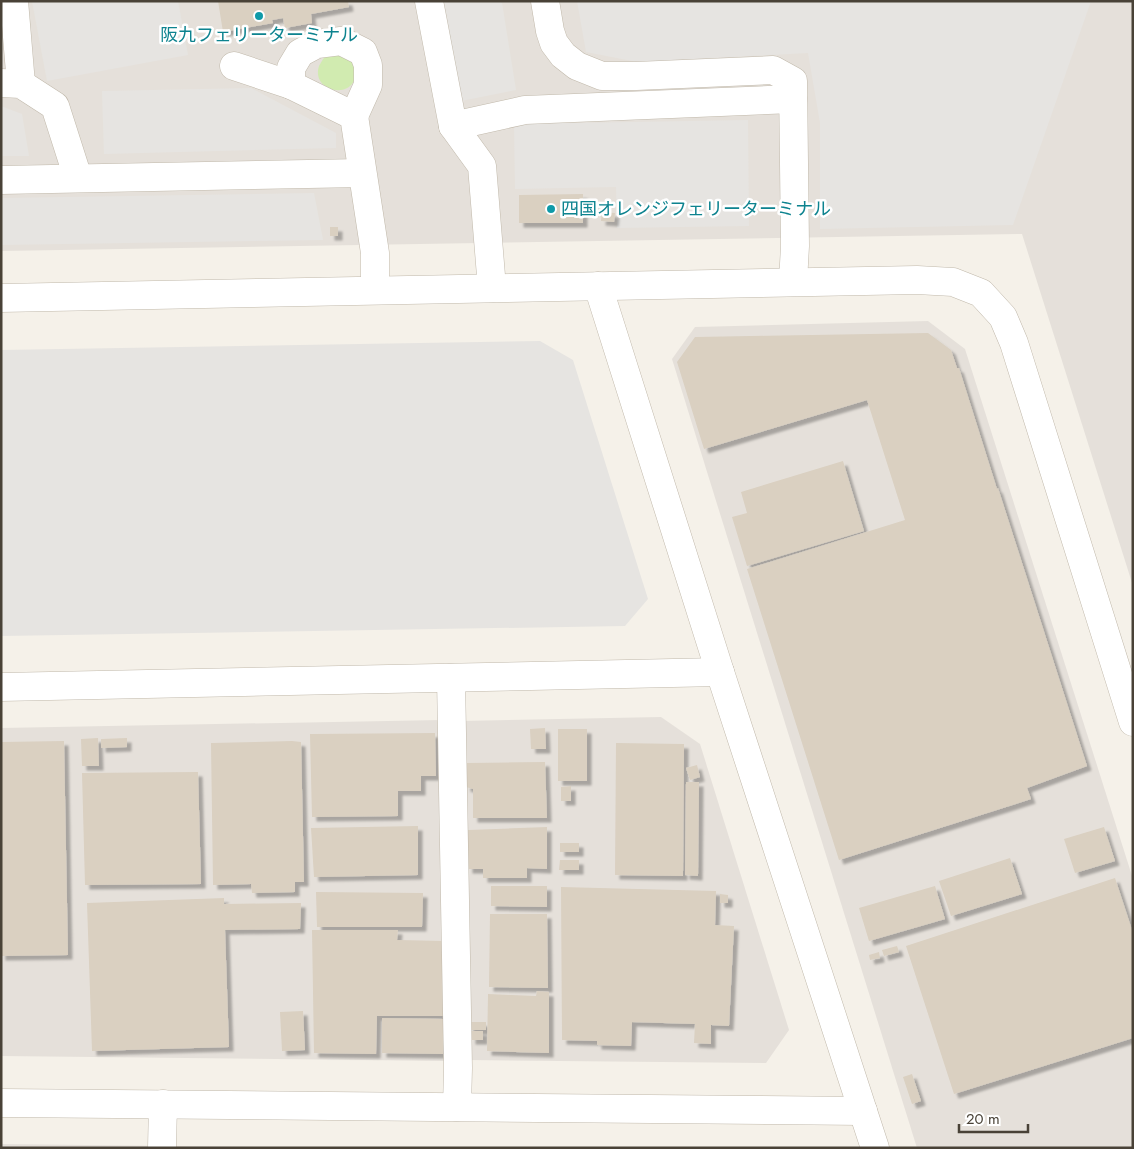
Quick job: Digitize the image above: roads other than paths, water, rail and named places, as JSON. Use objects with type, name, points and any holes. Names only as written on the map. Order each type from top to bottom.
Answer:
[{"type":"street","points":[[14,1],[11,84],[55,106],[78,178]]},
{"type":"street","points":[[429,1],[453,126],[482,166],[492,288]]},
{"type":"street","points":[[545,1],[550,31],[554,43],[563,55],[577,66],[602,76],[773,70],[792,81],[795,246],[793,282]]},
{"type":"street","points":[[291,86],[291,68],[300,53],[317,44],[341,40],[363,52],[368,65],[368,85],[354,116],[375,253],[375,290]]},
{"type":"street","points":[[234,66],[291,86],[354,116]]},
{"type":"street","points":[[453,126],[525,110],[793,99]]},
{"type":"street","points":[[1,180],[362,172]]},
{"type":"street","points":[[1,298],[793,282],[917,280],[953,282],[981,293],[1003,317],[1014,343],[1133,722]]},
{"type":"street","points":[[598,286],[720,672],[875,1148]]},
{"type":"street","points":[[1,686],[720,672]]},
{"type":"street","points":[[451,678],[457,1107]]},
{"type":"street","points":[[1,1103],[863,1111]]},
{"type":"street","points":[[162,1148],[163,1104]]},
{"type":"place","name":"阪九フェリーターミナル","points":[[259,16]]},
{"type":"place","name":"四国オレンジフェリーターミナル","points":[[551,209]]}]
